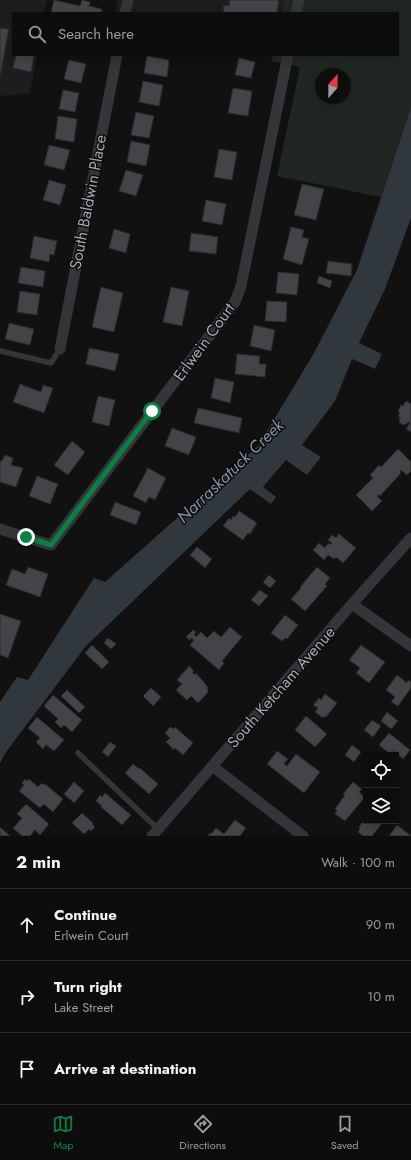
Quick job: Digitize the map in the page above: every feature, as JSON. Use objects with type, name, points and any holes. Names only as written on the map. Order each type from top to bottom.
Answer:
[{"type":"street","points":[[125,12],[128,0]]},
{"type":"street","points":[[296,12],[299,0]]},
{"type":"street","name":"South Baldwin Place","points":[[60,349],[117,56]]},
{"type":"street","name":"Erlwein Court","points":[[0,529],[51,545],[235,302],[241,286],[288,56]]},
{"type":"street","name":"South Ketcham Avenue","points":[[155,832],[411,538]]},
{"type":"street","points":[[352,604],[411,646]]},
{"type":"street","points":[[212,766],[303,836]]},
{"type":"lane","points":[[0,351],[51,363],[60,349]]},
{"type":"lane","points":[[78,753],[155,832]]},
{"type":"shaded area","points":[[0,0],[47,0],[44,12],[12,12],[12,56],[37,56],[30,93],[0,96]]},
{"type":"shaded area","points":[[118,0],[284,0],[281,12],[115,12]]},
{"type":"shaded area","points":[[284,0],[411,0],[411,107],[381,197],[277,176],[300,67],[271,61],[273,56],[399,56],[399,12],[281,12]]},
{"type":"water","name":"Narraskatuck Creek","points":[[411,107],[411,218],[385,289],[359,343],[382,354],[375,369],[352,359],[335,401],[302,445],[321,457],[307,475],[286,460],[263,487],[276,497],[271,504],[250,489],[86,646],[6,752],[0,763],[0,702],[17,677],[28,680],[94,578],[105,582],[258,446],[314,353],[357,270]]},
{"type":"building","points":[[54,0],[80,6],[82,0],[90,2],[89,6],[102,9],[101,12],[51,12]]},
{"type":"building","points":[[229,0],[279,0],[277,12],[224,12],[223,6],[230,5]]},
{"type":"building","points":[[0,28],[9,29],[0,77]]},
{"type":"building","points":[[16,56],[34,56],[31,72],[13,68]]},
{"type":"building","points":[[147,56],[169,60],[167,77],[144,73]]},
{"type":"building","points":[[239,58],[255,62],[251,78],[235,75]]},
{"type":"building","points":[[69,60],[86,64],[81,83],[64,79]]},
{"type":"building","points":[[143,81],[163,85],[159,106],[139,102]]},
{"type":"building","points":[[233,88],[252,91],[248,116],[228,113]]},
{"type":"building","points":[[63,90],[79,93],[75,112],[59,109]]},
{"type":"building","points":[[136,112],[154,116],[149,138],[131,135]]},
{"type":"building","points":[[58,116],[77,119],[74,142],[55,139]]},
{"type":"building","points":[[131,141],[150,145],[146,166],[127,162]]},
{"type":"building","points":[[49,145],[70,150],[64,170],[44,165]]},
{"type":"building","points":[[219,149],[237,152],[232,180],[214,177]]},
{"type":"building","points":[[126,170],[143,175],[136,196],[119,191]]},
{"type":"building","points":[[49,180],[66,185],[60,205],[43,200]]},
{"type":"building","points":[[302,184],[324,189],[316,220],[294,215]]},
{"type":"building","points":[[206,200],[226,204],[222,225],[202,221]]},
{"type":"building","points":[[291,227],[304,230],[302,237],[309,239],[302,265],[283,259]]},
{"type":"building","points":[[114,229],[130,234],[126,253],[109,248]]},
{"type":"building","points":[[191,233],[218,237],[216,254],[189,251]]},
{"type":"building","points":[[34,236],[57,241],[54,255],[50,254],[49,262],[30,258]]},
{"type":"building","points":[[328,261],[352,264],[351,276],[326,273]]},
{"type":"building","points":[[21,267],[45,271],[43,287],[18,283]]},
{"type":"building","points":[[278,272],[299,274],[297,295],[276,293]]},
{"type":"building","points":[[319,276],[332,281],[330,288],[317,283]]},
{"type":"building","points":[[101,287],[123,293],[114,332],[92,327]]},
{"type":"building","points":[[171,287],[189,291],[182,326],[163,322]]},
{"type":"building","points":[[20,291],[40,294],[37,315],[17,312]]},
{"type":"building","points":[[267,301],[287,302],[286,322],[265,321]]},
{"type":"building","points":[[9,323],[34,329],[30,345],[5,339]]},
{"type":"building","points":[[254,325],[275,330],[271,351],[250,346]]},
{"type":"building","points":[[89,348],[119,354],[115,371],[86,364]]},
{"type":"building","points":[[237,354],[260,356],[259,364],[266,364],[265,377],[235,374]]},
{"type":"building","points":[[215,378],[234,382],[230,403],[211,398]]},
{"type":"building","points":[[20,384],[41,392],[43,385],[53,388],[44,413],[13,402]]},
{"type":"building","points":[[98,396],[115,400],[109,426],[92,422]]},
{"type":"building","points":[[406,401],[411,404],[411,432],[406,429],[410,423],[408,422],[403,425],[400,423],[400,417],[398,416],[400,413],[398,411],[401,405],[403,406]]},
{"type":"building","points":[[198,408],[242,418],[239,433],[194,423]]},
{"type":"building","points":[[172,428],[196,437],[189,455],[165,446]]},
{"type":"building","points":[[72,441],[85,452],[68,475],[54,465]]},
{"type":"building","points":[[398,449],[411,462],[411,471],[407,475],[401,470],[401,473],[380,496],[379,494],[377,496],[382,501],[372,511],[356,495],[373,478],[370,475],[379,465],[381,467]]},
{"type":"building","points":[[5,455],[13,458],[11,465],[23,468],[16,487],[0,482],[0,461],[2,461]]},
{"type":"building","points":[[148,468],[166,478],[155,500],[149,497],[146,503],[133,496]]},
{"type":"building","points":[[37,476],[58,484],[50,504],[29,496]]},
{"type":"building","points":[[115,502],[141,512],[136,525],[110,515]]},
{"type":"building","points":[[239,511],[257,523],[250,534],[248,533],[243,540],[223,526],[229,518],[231,520]]},
{"type":"building","points":[[339,534],[356,548],[343,563],[336,557],[334,559],[328,555],[324,560],[313,550],[319,543],[325,548],[328,543],[330,545],[332,543],[328,540],[332,535],[336,538]]},
{"type":"building","points":[[197,547],[212,559],[205,568],[190,555]]},
{"type":"building","points":[[28,567],[48,574],[40,597],[6,585],[12,569],[25,574]]},
{"type":"building","points":[[317,567],[330,578],[325,584],[327,586],[305,611],[291,599]]},
{"type":"building","points":[[269,575],[276,581],[270,588],[263,582]]},
{"type":"building","points":[[260,590],[268,596],[259,606],[251,600]]},
{"type":"building","points":[[0,614],[21,621],[8,658],[0,655]]},
{"type":"building","points":[[285,615],[298,625],[287,639],[285,638],[282,641],[271,633]]},
{"type":"building","points":[[230,627],[242,637],[222,661],[224,663],[219,670],[190,645],[194,640],[191,638],[190,640],[186,637],[193,630],[196,632],[194,634],[196,637],[201,632],[207,638],[214,631],[221,637]]},
{"type":"building","points":[[108,638],[116,644],[111,649],[104,643]]},
{"type":"building","points":[[92,645],[109,662],[102,669],[85,653]]},
{"type":"building","points":[[361,645],[385,662],[369,683],[356,673],[360,668],[349,660]]},
{"type":"building","points":[[189,666],[194,671],[192,672],[195,675],[196,673],[207,686],[208,692],[198,703],[191,696],[187,700],[176,690],[182,684],[177,680]]},
{"type":"building","points":[[397,675],[407,683],[408,680],[411,682],[411,688],[398,706],[391,702],[395,697],[386,690]]},
{"type":"building","points":[[151,688],[161,697],[153,706],[143,696]]},
{"type":"building","points":[[67,690],[85,707],[79,713],[61,696]]},
{"type":"building","points":[[325,694],[337,703],[326,717],[325,716],[323,718],[315,712],[318,708],[313,705],[319,698],[321,700]]},
{"type":"building","points":[[53,695],[82,720],[72,732],[64,725],[61,728],[55,722],[58,719],[44,706]]},
{"type":"building","points":[[387,712],[398,721],[391,729],[381,721]]},
{"type":"building","points":[[306,716],[327,734],[315,747],[295,730]]},
{"type":"building","points":[[37,717],[64,740],[54,751],[46,745],[43,749],[36,742],[40,738],[28,728]]},
{"type":"building","points":[[372,720],[381,726],[373,737],[364,730]]},
{"type":"building","points":[[170,727],[173,729],[175,727],[193,743],[183,755],[175,748],[174,750],[166,742],[170,738],[165,733]]},
{"type":"building","points":[[389,733],[410,750],[403,759],[399,755],[399,752],[387,752],[379,745]]},
{"type":"building","points":[[110,742],[116,746],[108,757],[102,752]]},
{"type":"building","points":[[352,745],[361,752],[354,762],[345,755]]},
{"type":"building","points":[[277,751],[288,759],[284,764],[287,766],[296,754],[320,772],[304,793],[267,764]]},
{"type":"building","points":[[133,764],[139,769],[140,768],[158,784],[149,794],[125,773]]},
{"type":"building","points":[[25,779],[27,781],[29,779],[38,787],[42,783],[44,785],[45,784],[63,799],[53,812],[44,804],[40,808],[19,791],[24,785],[22,783]]},
{"type":"building","points":[[74,782],[84,791],[74,803],[64,794]]},
{"type":"building","points":[[353,782],[362,789],[359,792],[363,795],[363,799],[345,821],[335,814],[337,811],[335,809],[345,795],[343,794]]},
{"type":"building","points":[[105,793],[131,815],[122,825],[96,801],[100,795],[102,797]]},
{"type":"building","points":[[26,804],[49,824],[40,835],[35,830],[30,836],[22,836],[13,828],[22,818],[17,814]]},
{"type":"building","points":[[82,813],[93,823],[92,824],[95,827],[91,831],[89,829],[84,834],[72,823]]},
{"type":"building","points":[[235,820],[246,828],[240,836],[208,836],[216,828],[224,834]]},
{"type":"building","points":[[363,822],[363,824],[382,824],[372,836],[363,836],[358,832],[359,827]]},
{"type":"building","points":[[397,825],[411,836],[389,836]]},
{"type":"building","points":[[0,827],[10,836],[0,836]]},
{"type":"route","points":[[26,537],[51,545],[152,411]]}]
